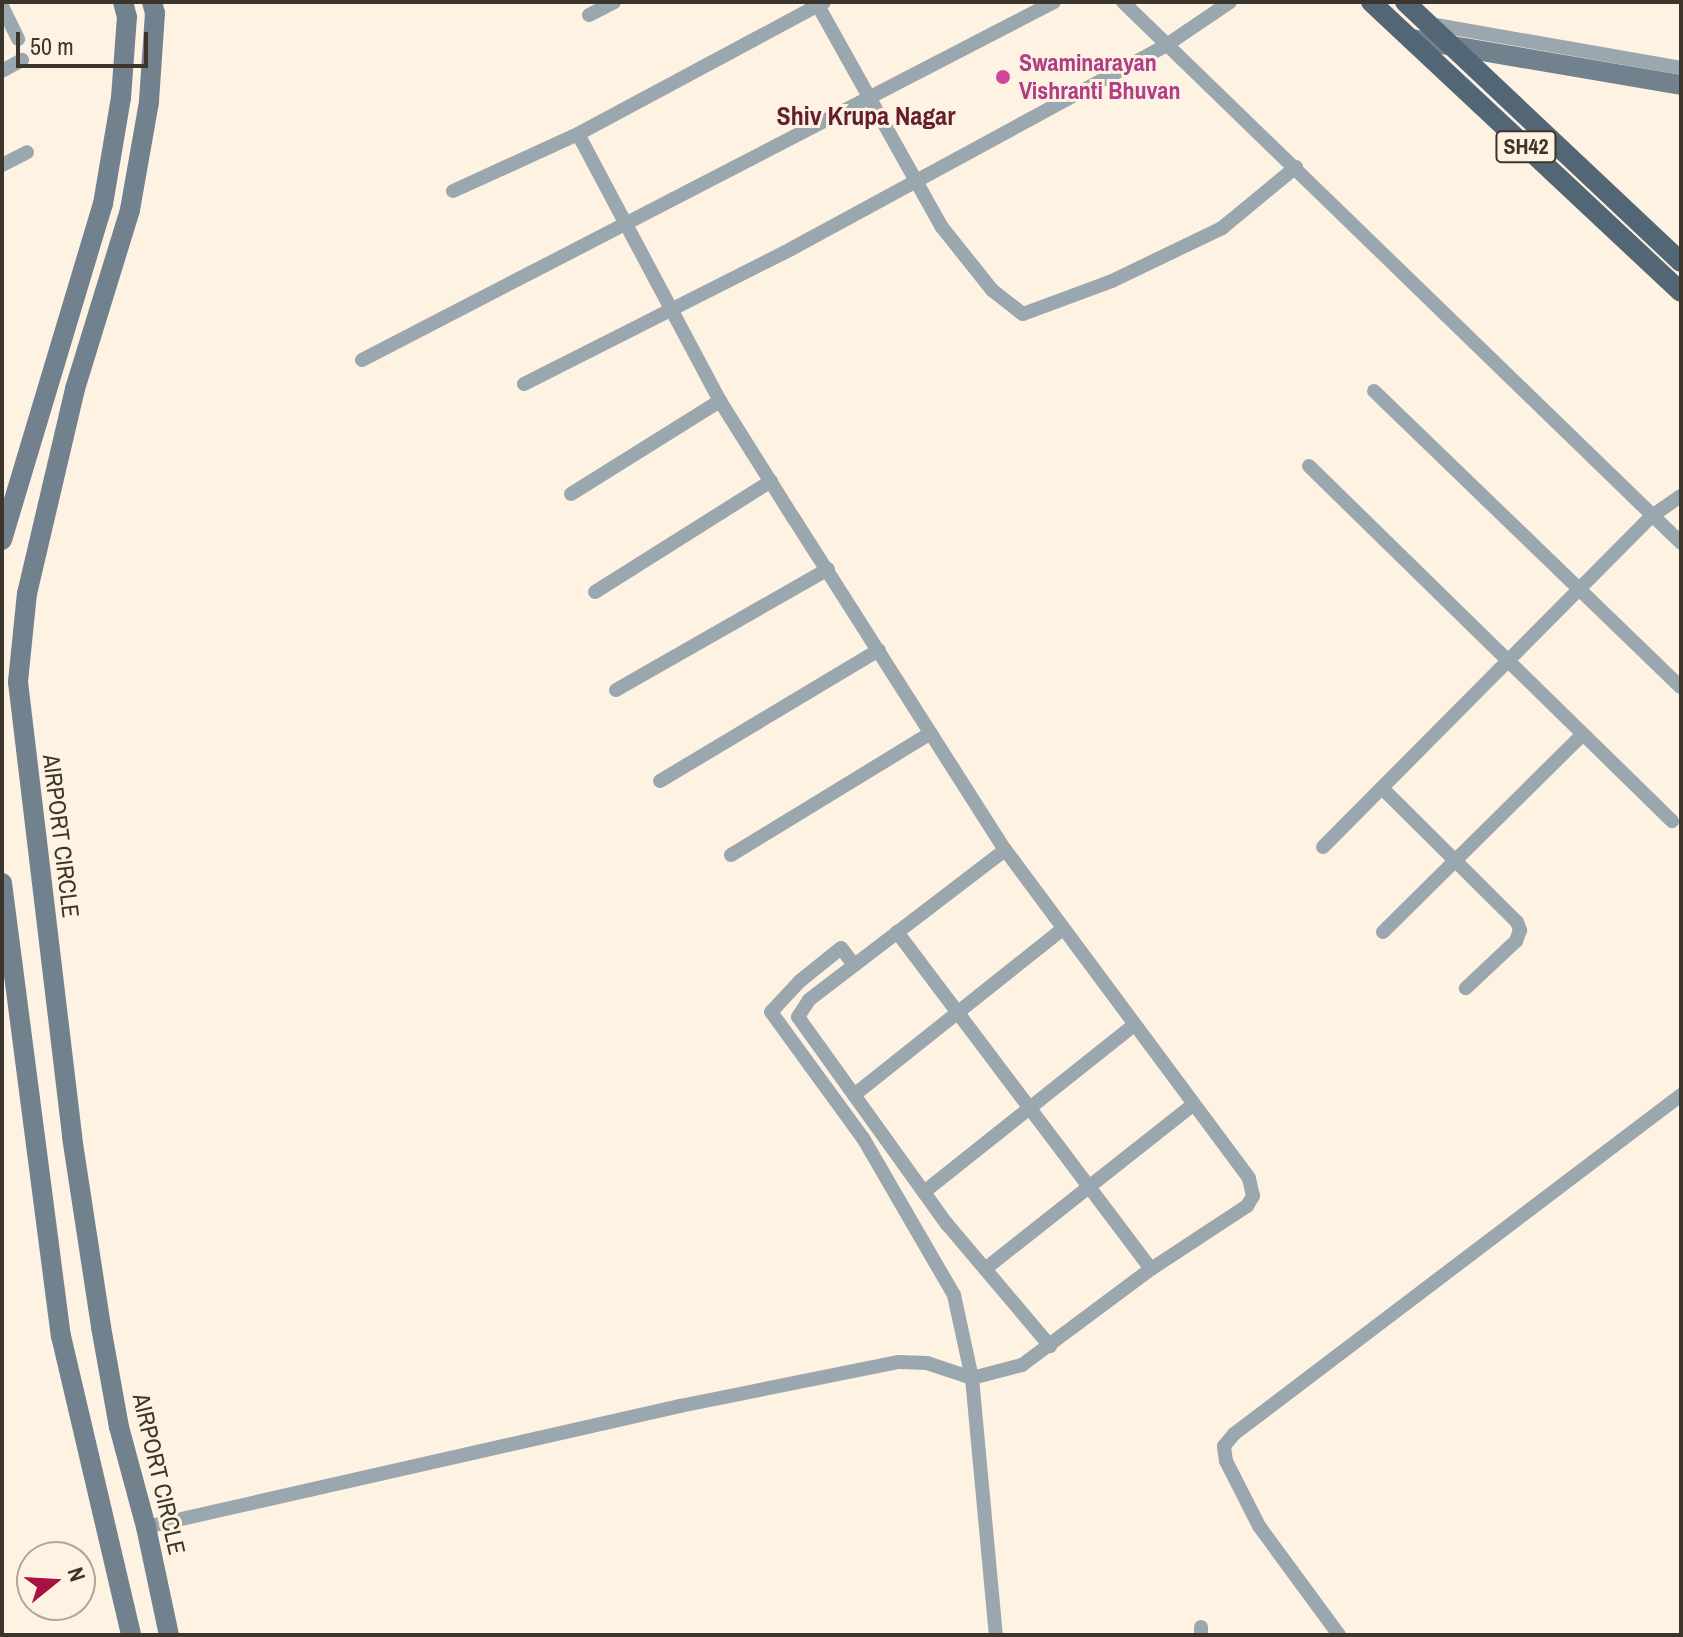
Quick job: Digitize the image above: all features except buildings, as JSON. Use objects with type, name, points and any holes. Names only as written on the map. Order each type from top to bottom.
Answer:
[{"type":"main road","points":[[2,540],[103,204],[121,98],[127,17],[123,2]]},
{"type":"main road","name":"AIRPORT CIRCLE","points":[[152,2],[155,13],[149,102],[130,210],[65,433],[27,593],[18,682],[72,1137],[101,1327],[119,1427],[146,1527],[169,1635]]},
{"type":"main road","name":"SH42","points":[[1371,2],[1681,292]]},
{"type":"main road","name":"SH42","points":[[1405,2],[1681,262]]},
{"type":"main road","points":[[1412,39],[1681,85]]},
{"type":"main road","points":[[2,883],[61,1336],[131,1635]]},
{"type":"street","points":[[589,15],[614,2]]},
{"type":"street","points":[[362,360],[866,96],[1054,2]]},
{"type":"street","points":[[1123,2],[1681,543]]},
{"type":"street","points":[[524,384],[670,307],[791,249],[1168,44],[1230,2]]},
{"type":"street","points":[[453,191],[578,134],[820,3],[866,96],[941,226],[992,290],[1023,314],[1112,281],[1222,228],[1296,167]]},
{"type":"street","points":[[2,6],[18,39]]},
{"type":"street","points":[[1430,24],[1681,68]]},
{"type":"street","points":[[2,71],[22,60]]},
{"type":"street","points":[[146,1527],[680,1406],[898,1362],[927,1363],[972,1378],[1022,1365],[1151,1269],[1247,1206],[1253,1196],[1249,1178],[1005,850],[720,401],[578,134]]},
{"type":"street","points":[[2,165],[27,152]]},
{"type":"street","points":[[1374,391],[1681,687]]},
{"type":"street","points":[[571,494],[720,401]]},
{"type":"street","points":[[1309,466],[1672,821]]},
{"type":"street","points":[[595,592],[771,481]]},
{"type":"street","points":[[1323,847],[1652,516],[1681,496]]},
{"type":"street","points":[[616,690],[828,569]]},
{"type":"street","points":[[660,781],[879,650]]},
{"type":"street","points":[[731,855],[931,733]]},
{"type":"street","points":[[1383,932],[1582,735]]},
{"type":"street","points":[[1382,788],[1517,922],[1520,930],[1516,941],[1466,988]]},
{"type":"street","points":[[1005,850],[809,1000],[798,1017],[924,1192],[1050,1346]]},
{"type":"street","points":[[854,1095],[1063,929]]},
{"type":"street","points":[[897,932],[1151,1269]]},
{"type":"street","points":[[854,965],[841,948],[800,981],[771,1012],[863,1138],[954,1295],[972,1378],[996,1635]]},
{"type":"street","points":[[924,1192],[1134,1025]]},
{"type":"street","points":[[1339,1635],[1259,1526],[1226,1461],[1224,1446],[1234,1434],[1681,1095]]},
{"type":"street","points":[[985,1269],[1193,1105]]},
{"type":"place","name":"Swaminarayan Vishranti Bhuvan","points":[[1003,77]]},
{"type":"district","name":"Shiv Krupa Nagar","points":[[866,116]]}]
